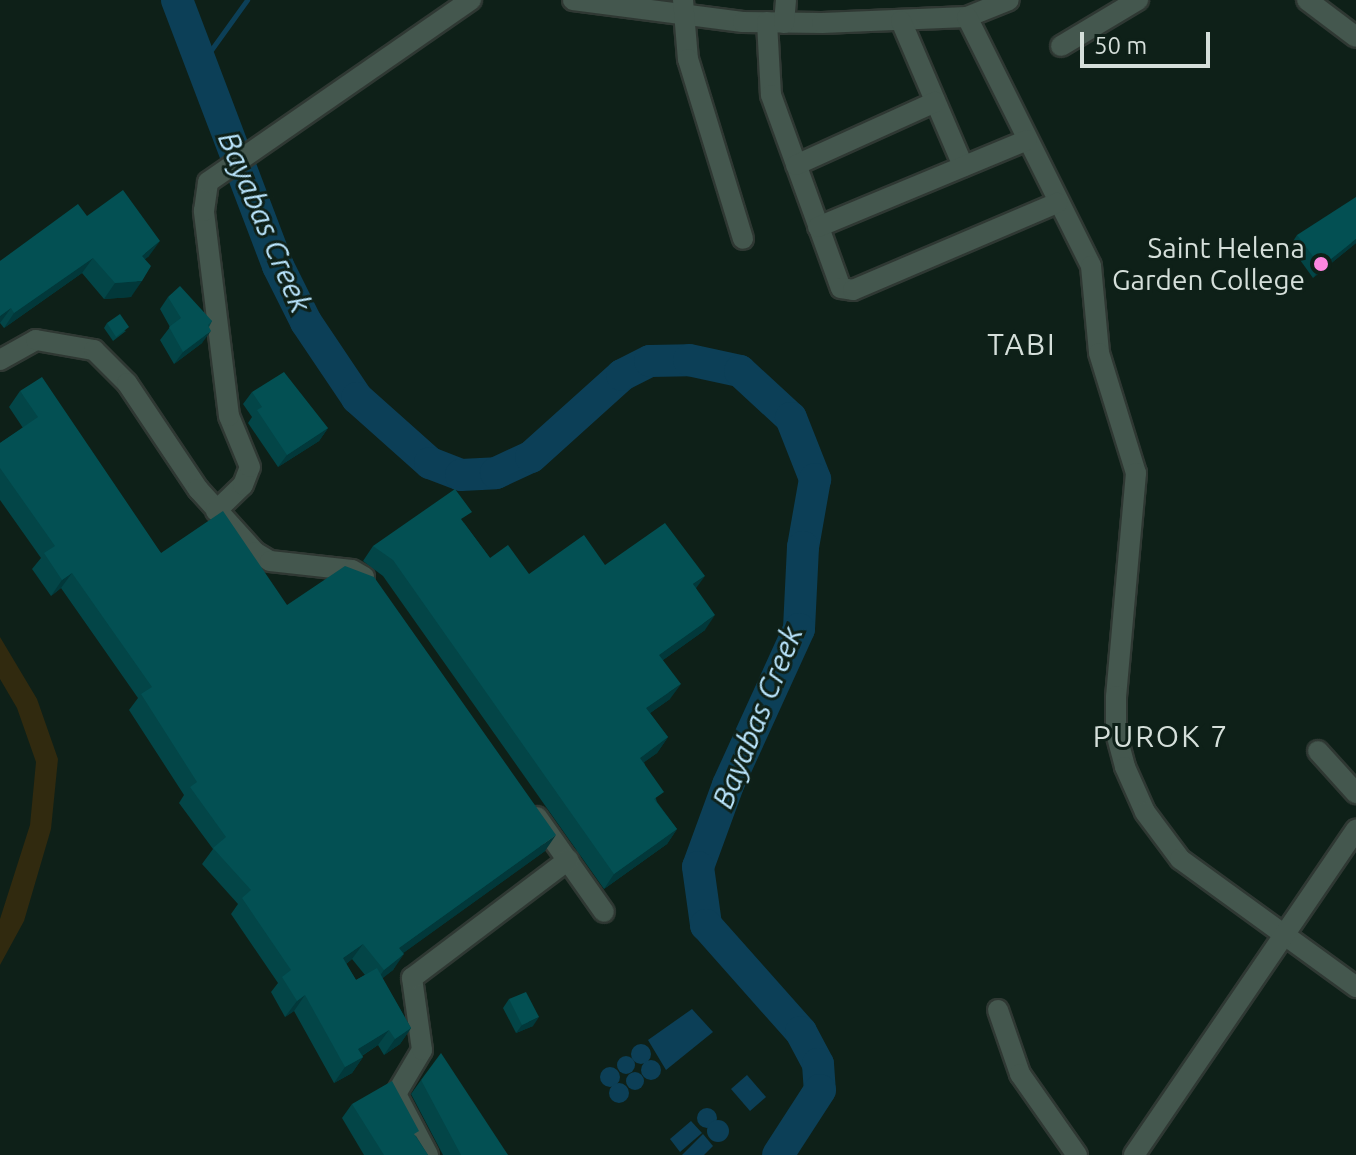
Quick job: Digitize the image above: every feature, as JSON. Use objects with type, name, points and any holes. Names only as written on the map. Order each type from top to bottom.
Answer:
[{"type":"street","points":[[216,511],[243,485],[250,467],[229,416],[204,190],[226,166],[471,0]]},
{"type":"street","points":[[573,0],[683,7],[743,22],[901,21],[931,10],[967,17],[1009,0]]},
{"type":"street","points":[[786,0],[776,22],[771,95],[837,283],[853,290],[1057,203]]},
{"type":"street","points":[[1061,46],[1138,0]]},
{"type":"street","points":[[1307,0],[1356,37]]},
{"type":"street","points":[[683,7],[688,59],[743,239]]},
{"type":"street","points":[[967,17],[1091,266],[1099,353],[1136,473],[1116,696],[1116,733],[1125,767],[1145,812],[1180,859],[1356,987]]},
{"type":"street","points":[[901,21],[963,166]]},
{"type":"street","points":[[796,165],[935,102]]},
{"type":"street","points":[[818,227],[1027,140]]},
{"type":"street","points":[[0,360],[24,344],[49,340],[105,357],[216,511],[270,561],[352,570],[381,596]]},
{"type":"street","points":[[1318,751],[1356,793]]},
{"type":"street","points":[[524,797],[604,912]]},
{"type":"street","points":[[1134,1155],[1356,829]]},
{"type":"street","points":[[428,1155],[396,1094],[422,1050],[412,978],[568,860]]},
{"type":"street","points":[[998,1010],[1020,1074],[1077,1155]]},
{"type":"shaded area","points":[[0,637],[37,699],[58,759],[51,829],[24,921],[0,965],[0,919],[30,825],[36,762],[17,708],[0,679]]},
{"type":"water","points":[[692,1009],[713,1032],[666,1070],[648,1040]]},
{"type":"water","points":[[641,1044],[648,1047],[651,1054],[648,1061],[641,1064],[634,1061],[631,1054],[634,1047]]},
{"type":"water","points":[[622,1056],[630,1056],[635,1065],[633,1072],[622,1074],[617,1069],[617,1061]]},
{"type":"water","points":[[651,1060],[658,1063],[661,1070],[658,1077],[651,1080],[644,1077],[641,1070],[644,1063]]},
{"type":"water","points":[[610,1067],[617,1070],[620,1077],[617,1084],[610,1087],[603,1084],[600,1077],[603,1070]]},
{"type":"water","points":[[635,1072],[644,1081],[635,1090],[626,1081]]},
{"type":"water","points":[[747,1075],[766,1097],[750,1111],[731,1089]]},
{"type":"water","points":[[619,1083],[626,1086],[629,1093],[626,1100],[619,1103],[612,1100],[609,1093],[612,1086]]},
{"type":"water","points":[[703,1108],[711,1108],[717,1118],[711,1128],[703,1128],[697,1122],[697,1114]]},
{"type":"water","points":[[718,1120],[729,1131],[718,1142],[707,1131]]},
{"type":"water","points":[[691,1121],[702,1133],[680,1152],[670,1139]]},
{"type":"water","points":[[703,1134],[713,1146],[704,1155],[682,1155]]},
{"type":"building","points":[[123,190],[160,241],[142,256],[151,266],[142,281],[115,283],[93,258],[14,313],[11,308],[0,316],[0,261],[78,204],[87,216]]},
{"type":"building","points":[[1356,197],[1356,239],[1321,267],[1297,235]]},
{"type":"building","points":[[180,286],[212,321],[208,325],[211,331],[183,352],[169,327],[181,318],[168,297]]},
{"type":"building","points":[[120,314],[129,327],[116,337],[107,323]]},
{"type":"building","points":[[284,372],[328,428],[287,455],[257,410],[262,407],[252,392]]},
{"type":"building","points":[[42,377],[161,553],[223,511],[287,605],[345,566],[374,577],[556,835],[399,948],[404,954],[384,970],[363,944],[343,958],[356,980],[377,968],[411,1028],[395,1039],[389,1030],[358,1049],[363,1057],[345,1067],[305,995],[297,1001],[282,977],[291,970],[242,898],[251,890],[213,848],[226,837],[190,787],[197,782],[141,694],[152,687],[72,573],[62,580],[44,553],[55,546],[0,468],[0,443],[38,417],[20,391]]},
{"type":"building","points":[[455,489],[472,512],[461,519],[490,558],[508,545],[529,574],[584,535],[605,565],[665,523],[705,576],[693,584],[715,615],[659,655],[681,684],[646,708],[668,737],[640,758],[664,792],[654,799],[677,829],[614,874],[393,560],[373,546]]},
{"type":"building","points":[[526,992],[539,1017],[522,1025],[509,999]]},
{"type":"building","points":[[441,1053],[508,1155],[461,1155],[421,1080]]},
{"type":"building","points":[[392,1081],[419,1131],[414,1134],[428,1155],[384,1155],[352,1104]]},
{"type":"waterway","name":"Bayabas Creek","points":[[177,0],[278,266],[306,322],[357,398],[430,463],[461,475],[496,473],[531,457],[622,375],[650,361],[689,360],[740,371],[791,418],[815,479],[803,547],[799,629],[728,785],[698,867],[706,925],[801,1032],[818,1064],[820,1090],[778,1155]]},
{"type":"waterway","points":[[201,64],[247,0]]},
{"type":"place","name":"Saint Helena Garden College","points":[[1321,264]]},
{"type":"district","name":"TABI","points":[[1022,344]]},
{"type":"district","name":"PUROK 7","points":[[1161,736]]}]
